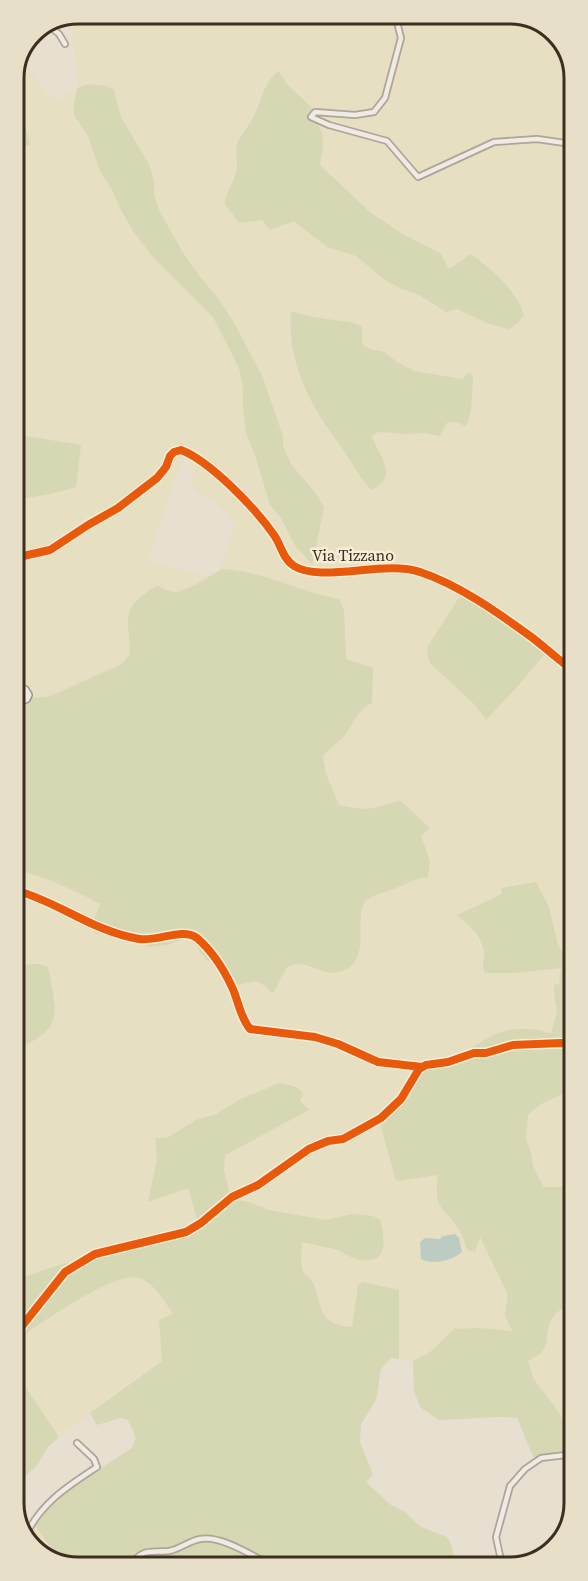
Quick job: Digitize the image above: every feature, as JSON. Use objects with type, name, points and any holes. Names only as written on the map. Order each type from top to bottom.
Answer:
[{"type":"street","points":[[398,24],[401,38],[385,98],[374,112],[355,115],[315,112],[311,117],[329,125],[387,141],[418,177],[494,142],[537,139],[564,143]]},
{"type":"street","points":[[54,30],[65,44]]},
{"type":"street","name":"Via Tizzano","points":[[24,556],[57,547],[88,525],[125,504],[157,478],[166,467],[170,456],[181,450],[204,464],[236,492],[274,535],[287,560],[293,565],[313,571],[397,568],[419,572],[440,580],[480,603],[528,635],[564,663]]},
{"type":"street","points":[[24,892],[99,928],[120,935],[141,940],[159,939],[182,933],[194,936],[206,948],[231,986],[242,1018],[250,1029],[315,1037],[338,1044],[378,1062],[422,1066],[513,1046],[564,1043]]},
{"type":"street","points":[[24,1323],[65,1272],[95,1254],[186,1232],[201,1223],[232,1197],[258,1185],[309,1149],[328,1141],[343,1139],[381,1118],[401,1099],[422,1066]]},
{"type":"street","points":[[30,1528],[36,1517],[57,1494],[97,1467],[94,1459],[77,1443]]},
{"type":"street","points":[[500,1557],[496,1537],[510,1486],[525,1468],[541,1458],[564,1455]]},
{"type":"street","points":[[138,1557],[146,1551],[171,1551],[200,1539],[226,1542],[255,1557]]},
{"type":"shaded area","points":[[71,24],[514,24],[531,28],[546,37],[560,57],[564,71],[564,955],[558,945],[549,907],[501,889],[502,894],[457,914],[472,928],[484,952],[482,966],[517,973],[562,968],[554,994],[557,1011],[551,1034],[543,1030],[516,1029],[503,1032],[443,1061],[413,1083],[406,1097],[379,1120],[396,1181],[438,1174],[453,1222],[467,1250],[480,1236],[508,1295],[505,1315],[512,1331],[480,1328],[413,1361],[399,1359],[399,1290],[356,1294],[352,1327],[334,1324],[324,1314],[318,1304],[316,1286],[311,1278],[303,1274],[302,1242],[362,1260],[376,1259],[381,1254],[373,1216],[353,1214],[326,1220],[269,1210],[249,1202],[232,1200],[224,1170],[225,1155],[300,1101],[296,1086],[279,1083],[167,1138],[155,1139],[157,1159],[148,1201],[188,1188],[199,1227],[167,1241],[72,1261],[24,1277],[24,1045],[40,1039],[47,1031],[53,1020],[56,1001],[48,967],[40,964],[24,966],[24,871],[72,888],[100,904],[96,914],[95,934],[115,935],[122,941],[140,942],[149,947],[167,945],[185,939],[192,940],[200,951],[248,983],[256,981],[271,992],[274,992],[287,967],[299,963],[314,970],[361,925],[364,906],[368,898],[416,878],[428,877],[421,836],[430,827],[401,802],[393,802],[376,808],[347,807],[339,804],[326,774],[323,757],[328,748],[343,738],[362,708],[372,703],[365,665],[346,659],[344,610],[324,597],[298,588],[244,572],[221,569],[234,524],[211,498],[198,493],[192,486],[192,460],[188,453],[182,462],[147,560],[211,577],[174,593],[164,589],[129,641],[130,654],[122,664],[48,697],[24,698],[24,498],[76,487],[70,442],[43,440],[24,435],[24,74],[27,61],[31,73],[47,93],[60,99],[78,88]],"holes":[[[279,71],[286,83],[313,110],[319,123],[323,147],[320,164],[370,212],[401,233],[441,254],[449,269],[470,254],[489,268],[520,303],[509,329],[489,324],[456,309],[435,307],[419,295],[385,280],[356,256],[327,247],[294,221],[280,227],[262,220],[239,223],[226,192],[237,171],[236,149],[239,136],[250,123],[260,97]],[[89,84],[106,86],[114,90],[121,117],[138,143],[154,181],[154,195],[159,210],[182,251],[233,321],[263,378],[283,436],[283,446],[291,464],[317,495],[287,531],[270,505],[246,433],[239,368],[213,317],[133,231],[100,171],[88,136],[78,88]],[[291,311],[313,317],[355,323],[362,327],[362,344],[370,349],[384,352],[414,371],[463,379],[470,372],[473,376],[471,401],[461,426],[454,422],[447,424],[433,436],[424,433],[378,432],[372,436],[386,468],[385,479],[371,490],[327,430],[303,386],[290,335]],[[462,593],[486,720],[475,705],[430,663],[427,655]]]},
{"type":"shaded area","points":[[564,1093],[564,1186],[560,1187],[545,1187],[533,1166],[526,1140],[528,1115],[539,1105]]},
{"type":"shaded area","points":[[455,1234],[459,1238],[462,1252],[458,1255],[437,1262],[421,1259],[420,1242],[425,1238],[440,1239],[443,1236]]},
{"type":"shaded area","points":[[132,1276],[143,1279],[158,1292],[174,1314],[159,1320],[162,1361],[59,1437],[24,1385],[24,1335],[94,1289]]},
{"type":"shaded area","points":[[564,1307],[564,1422],[533,1378],[528,1360],[536,1358],[545,1350],[551,1322]]},
{"type":"shaded area","points":[[34,1524],[53,1551],[37,1539],[31,1529]]},
{"type":"green space","points":[[279,71],[286,83],[313,109],[322,134],[323,147],[320,165],[370,212],[401,233],[441,254],[449,269],[471,254],[487,266],[509,288],[520,306],[524,315],[517,324],[509,329],[489,324],[457,309],[446,312],[419,295],[385,280],[356,256],[327,247],[294,221],[270,230],[262,220],[239,223],[225,204],[236,173],[237,145],[253,117],[268,82]]},
{"type":"green space","points":[[89,84],[106,86],[114,90],[121,117],[149,164],[159,210],[182,251],[233,321],[263,378],[283,436],[283,446],[291,464],[317,495],[324,508],[312,564],[296,547],[280,517],[270,505],[246,433],[239,368],[213,317],[152,256],[133,231],[100,171],[88,136],[74,115],[74,101],[78,88]]},
{"type":"green space","points":[[24,121],[30,145],[24,147]]},
{"type":"green space","points":[[291,311],[313,317],[355,323],[362,327],[362,344],[370,349],[384,352],[414,371],[463,379],[469,372],[473,376],[472,395],[470,415],[466,426],[454,422],[447,423],[440,436],[424,433],[378,432],[372,436],[386,472],[380,484],[371,490],[318,414],[302,382],[293,348]]},
{"type":"green space","points":[[24,436],[81,445],[76,487],[24,498]]},
{"type":"green space","points":[[221,569],[236,570],[339,599],[344,610],[346,659],[373,668],[372,703],[363,709],[344,736],[323,757],[326,774],[339,805],[368,808],[401,801],[430,828],[421,836],[430,861],[428,877],[368,899],[363,905],[360,945],[353,964],[345,970],[333,973],[295,964],[287,967],[274,992],[270,992],[267,987],[256,981],[238,985],[230,983],[216,960],[207,961],[192,940],[185,939],[167,945],[149,947],[140,942],[122,941],[115,935],[95,934],[93,923],[100,904],[59,884],[24,872],[24,698],[48,697],[122,664],[130,654],[128,622],[131,607],[157,586],[176,592]]},
{"type":"green space","points":[[462,593],[548,650],[486,720],[475,705],[430,663],[427,654],[428,646]]},
{"type":"green space","points":[[536,882],[549,907],[558,945],[564,955],[564,1093],[539,1105],[528,1115],[526,1140],[533,1166],[544,1187],[564,1186],[564,1307],[555,1314],[551,1321],[545,1348],[528,1361],[533,1378],[564,1422],[564,1457],[538,1463],[517,1418],[439,1420],[420,1407],[414,1391],[413,1361],[429,1353],[454,1329],[480,1328],[512,1331],[505,1315],[508,1295],[480,1237],[475,1252],[467,1250],[455,1223],[439,1203],[438,1175],[396,1181],[379,1120],[403,1098],[418,1070],[465,1051],[505,1031],[529,1029],[551,1034],[557,1011],[554,985],[559,984],[561,968],[517,973],[485,973],[481,942],[457,915],[502,894],[501,888]]},
{"type":"green space","points":[[40,964],[48,967],[55,1008],[50,1027],[43,1035],[24,1045],[24,965]]},
{"type":"green space","points":[[279,1083],[299,1089],[303,1094],[300,1101],[309,1110],[225,1155],[224,1170],[231,1199],[249,1202],[269,1210],[326,1220],[353,1214],[373,1216],[380,1220],[384,1242],[381,1254],[376,1258],[358,1259],[335,1250],[302,1242],[303,1273],[311,1279],[315,1286],[323,1312],[328,1319],[337,1324],[352,1327],[358,1285],[363,1282],[399,1290],[399,1359],[391,1358],[381,1369],[376,1400],[361,1424],[360,1442],[373,1475],[366,1482],[391,1505],[405,1512],[421,1527],[447,1537],[452,1546],[453,1557],[74,1557],[53,1551],[34,1524],[36,1519],[65,1491],[132,1448],[136,1438],[128,1420],[121,1418],[97,1425],[90,1413],[162,1361],[159,1320],[173,1314],[152,1286],[142,1279],[131,1277],[100,1288],[24,1335],[24,1278],[101,1254],[168,1239],[199,1226],[188,1188],[148,1202],[157,1159],[155,1138],[167,1138],[196,1120],[216,1114],[239,1100]]},
{"type":"green space","points":[[24,1385],[59,1437],[48,1447],[38,1464],[24,1478]]},
{"type":"cycle path","points":[[24,556],[50,550],[118,508],[157,478],[166,467],[170,456],[181,450],[205,464],[244,500],[266,524],[287,560],[294,566],[306,571],[320,572],[406,569],[435,577],[491,609],[564,663]]},
{"type":"cycle path","points":[[24,893],[122,935],[146,939],[185,934],[197,938],[212,954],[225,974],[250,1029],[315,1037],[338,1044],[378,1062],[422,1067]]},
{"type":"cycle path","points":[[24,1323],[65,1272],[95,1254],[186,1232],[201,1223],[232,1197],[258,1185],[309,1149],[328,1141],[343,1139],[381,1118],[401,1099],[419,1069],[426,1065],[448,1062],[474,1053],[486,1053],[513,1045],[564,1043]]}]
